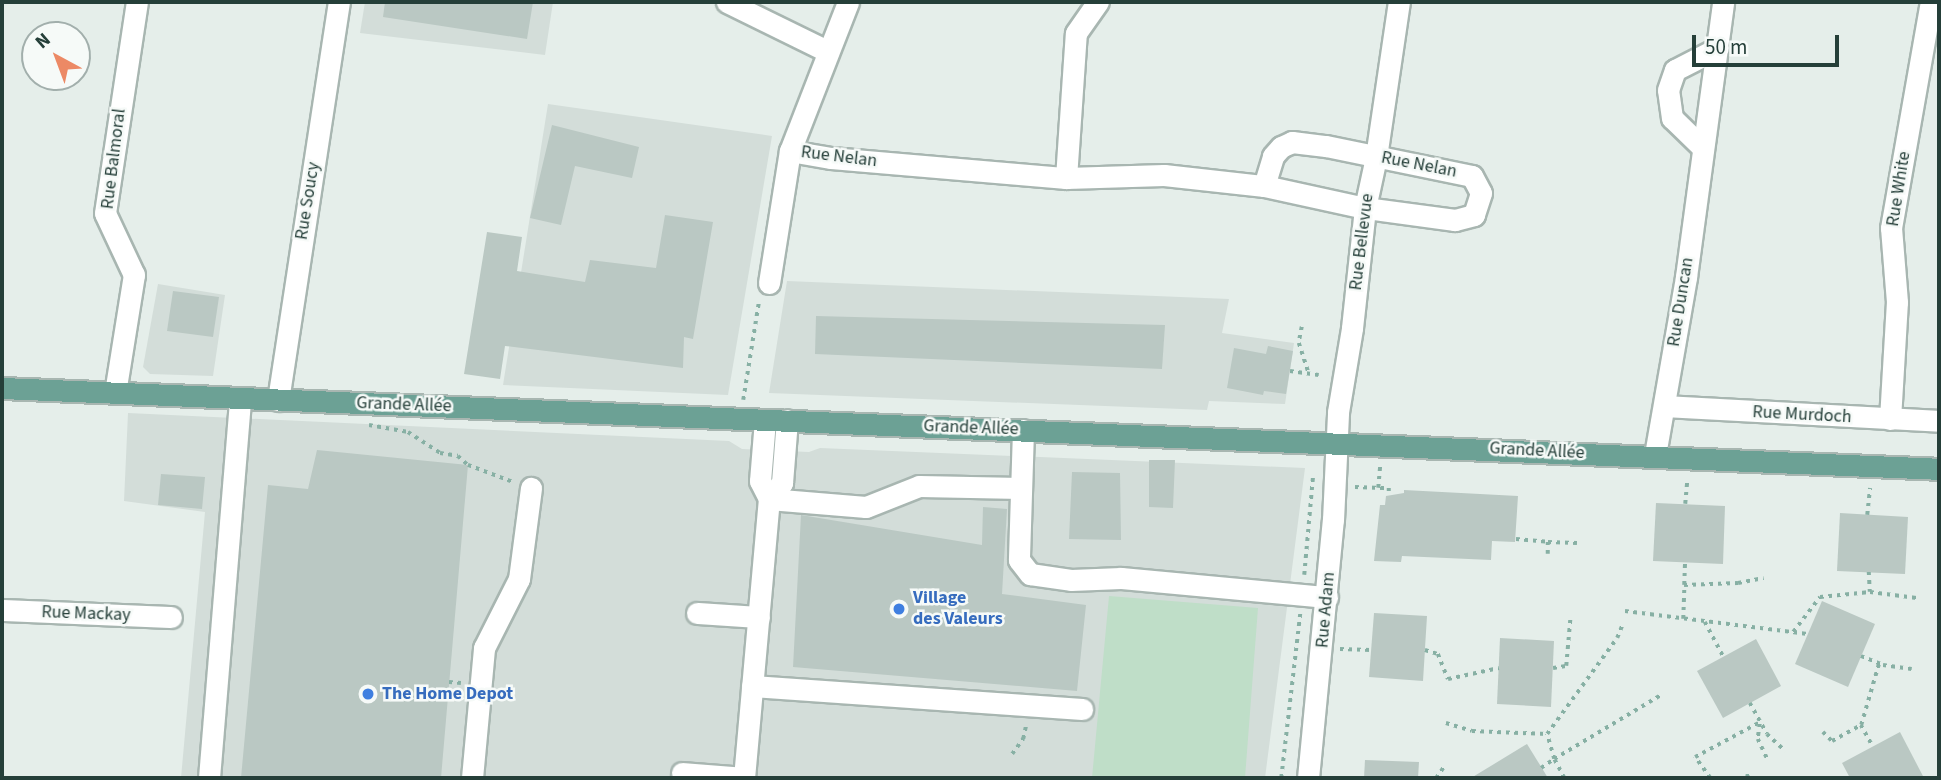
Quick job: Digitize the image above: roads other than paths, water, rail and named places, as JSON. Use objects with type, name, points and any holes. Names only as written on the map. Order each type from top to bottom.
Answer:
[{"type":"main road","name":"Grande Allée","points":[[2,388],[1655,455],[1939,469]]},
{"type":"street","name":"Rue Balmoral","points":[[115,393],[134,275],[105,213],[137,2]]},
{"type":"street","name":"Rue Soucy","points":[[278,400],[339,2]]},
{"type":"street","points":[[727,2],[827,51]]},
{"type":"street","points":[[764,292],[790,151],[848,2]]},
{"type":"street","points":[[1066,178],[1076,33],[1098,2]]},
{"type":"street","name":"Rue Bellevue","points":[[1337,442],[1365,208],[1376,158],[1399,2]]},
{"type":"street","name":"Rue Duncan","points":[[1655,455],[1723,2]]},
{"type":"street","name":"Rue White","points":[[1890,419],[1897,302],[1891,228],[1931,2]]},
{"type":"street","points":[[1703,148],[1672,118],[1668,90],[1675,70],[1718,48]]},
{"type":"street","name":"Rue Nelan","points":[[790,151],[831,158],[1066,178],[1164,175],[1264,186],[1365,208],[1455,220],[1474,215],[1479,206],[1478,184],[1472,176],[1326,146],[1292,142],[1281,147],[1273,156],[1264,186]]},
{"type":"street","points":[[209,778],[240,398]]},
{"type":"street","name":"Rue Murdoch","points":[[1664,406],[1939,421]]},
{"type":"street","points":[[682,772],[744,778],[769,499],[760,481],[765,420]]},
{"type":"street","points":[[769,499],[782,483],[787,420]]},
{"type":"street","points":[[1023,430],[1019,560],[1030,574],[1071,580],[1121,578],[1327,597]]},
{"type":"street","name":"Rue Adam","points":[[1308,778],[1327,597],[1337,442]]},
{"type":"street","points":[[769,499],[866,507],[919,486],[1021,488]]},
{"type":"street","points":[[472,778],[484,648],[519,579],[531,488]]},
{"type":"street","name":"Rue Mackay","points":[[2,610],[171,617]]},
{"type":"street","points":[[696,613],[759,617]]},
{"type":"street","points":[[752,686],[1082,709]]},
{"type":"place","name":"Village des Valeurs","points":[[899,609]]},
{"type":"place","name":"The Home Depot","points":[[368,694]]}]
